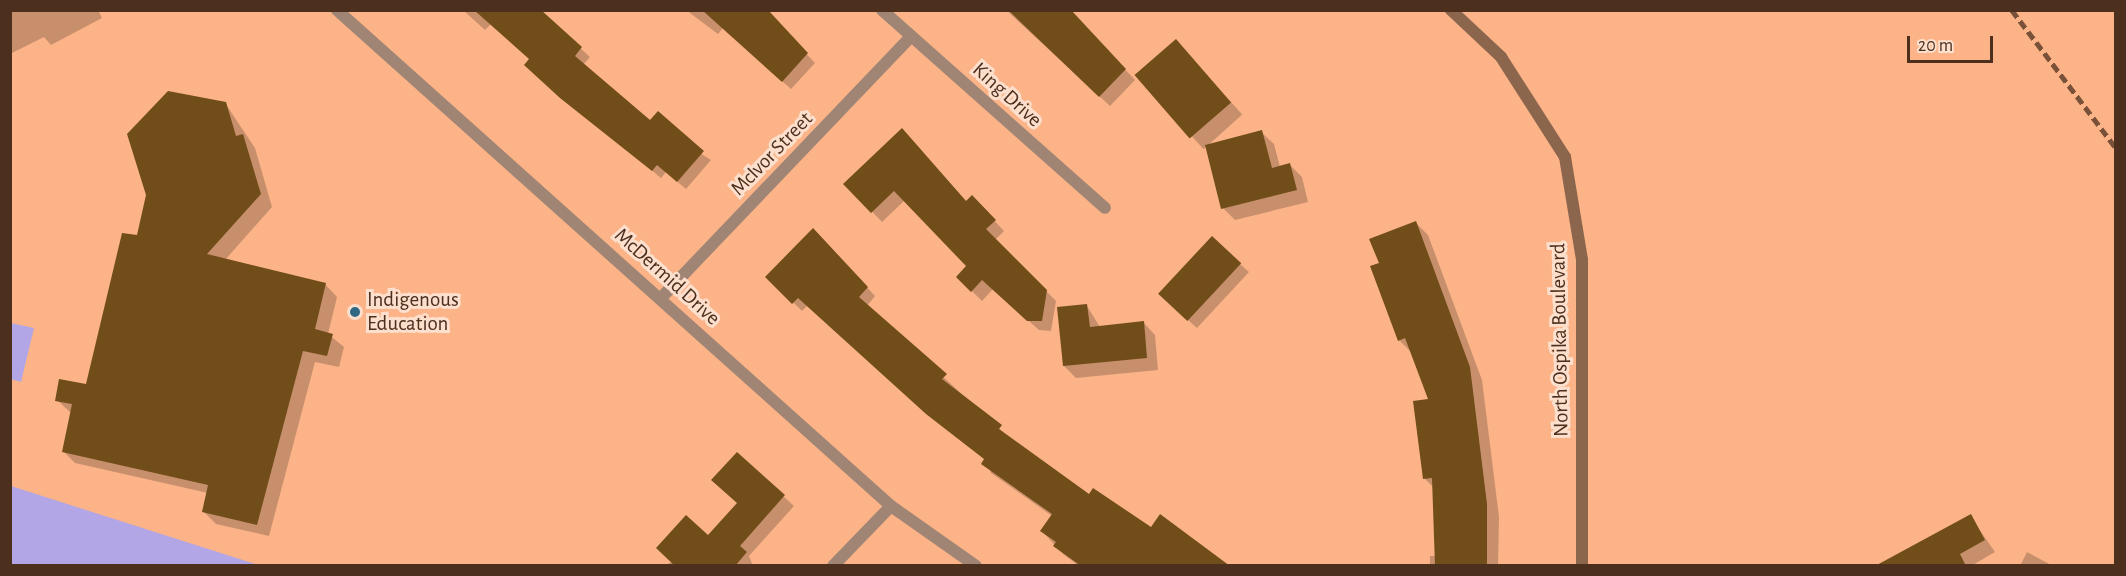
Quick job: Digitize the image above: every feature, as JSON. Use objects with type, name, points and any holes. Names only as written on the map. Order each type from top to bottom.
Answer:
[{"type":"street","name":"McDermid Drive","points":[[337,10],[891,506],[976,566]]},
{"type":"street","name":"King Drive","points":[[882,10],[1105,208]]},
{"type":"street","name":"North Ospika Boulevard","points":[[1451,10],[1501,57],[1565,157],[1582,260],[1582,566]]},
{"type":"street","name":"McIvor Street","points":[[661,298],[912,36]]},
{"type":"street","points":[[833,566],[891,506]]},
{"type":"shaded area","points":[[11,323],[34,328],[21,382],[11,379]]},
{"type":"shaded area","points":[[11,486],[258,565],[11,565]]},
{"type":"building","points":[[474,10],[541,10],[582,47],[575,56],[650,120],[658,111],[704,151],[677,182],[657,165],[652,171],[560,98],[524,65],[529,59]]},
{"type":"building","points":[[702,10],[768,10],[808,53],[782,82]]},
{"type":"building","points":[[1008,10],[1071,10],[1126,69],[1099,97]]},
{"type":"building","points":[[1176,39],[1231,102],[1190,138],[1134,75]]},
{"type":"building","points":[[168,91],[226,102],[236,136],[243,134],[261,194],[207,254],[326,283],[315,329],[333,334],[327,356],[303,351],[257,525],[202,512],[208,485],[62,452],[72,404],[55,401],[59,379],[86,384],[122,233],[137,235],[146,195],[127,134]]},
{"type":"building","points":[[902,128],[966,201],[972,195],[996,220],[986,229],[1047,290],[1042,321],[1027,321],[982,280],[971,292],[956,277],[966,266],[894,191],[871,213],[843,184]]},
{"type":"building","points":[[1262,130],[1272,168],[1290,163],[1297,190],[1221,209],[1205,145]]},
{"type":"building","points":[[1416,221],[1470,367],[1487,504],[1487,566],[1435,566],[1432,478],[1423,479],[1413,401],[1428,399],[1405,338],[1398,341],[1370,266],[1379,263],[1369,239]]},
{"type":"building","points":[[813,228],[868,287],[859,297],[947,374],[942,379],[1002,425],[999,429],[1089,494],[1093,488],[1151,527],[1160,514],[1230,566],[1081,566],[1053,546],[1056,542],[1040,531],[1052,514],[981,464],[984,459],[926,414],[798,298],[792,304],[765,277]]},
{"type":"building","points":[[1212,236],[1241,263],[1187,321],[1158,294]]},
{"type":"building","points":[[1087,304],[1090,327],[1144,321],[1147,358],[1063,366],[1057,307]]},
{"type":"building","points":[[737,452],[785,495],[740,546],[747,552],[735,566],[675,566],[656,548],[686,515],[708,535],[737,503],[711,480]]},
{"type":"building","points":[[1971,514],[1985,540],[1960,554],[1966,566],[1875,566]]},
{"type":"railway","points":[[2012,10],[2116,148]]},
{"type":"place","name":"Indigenous Education","points":[[355,312]]}]
